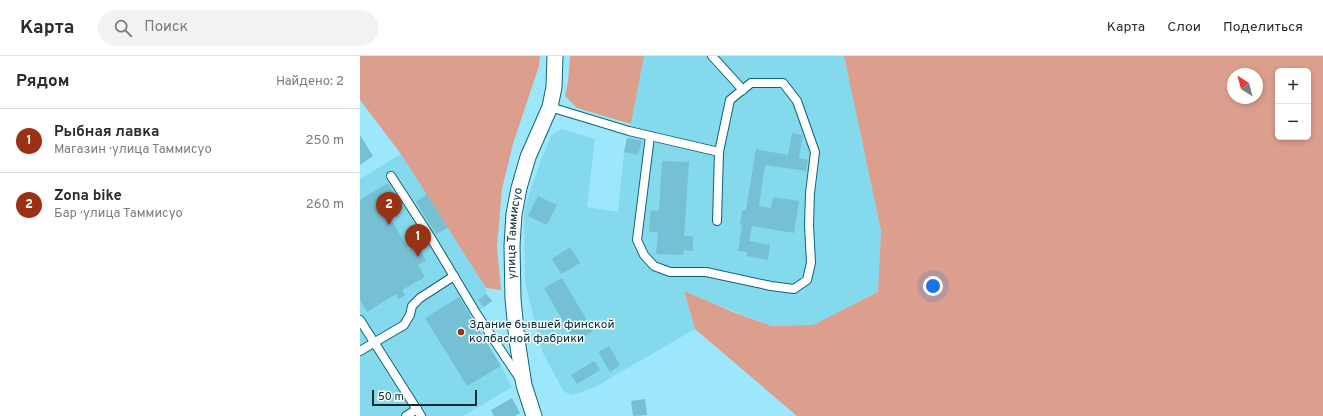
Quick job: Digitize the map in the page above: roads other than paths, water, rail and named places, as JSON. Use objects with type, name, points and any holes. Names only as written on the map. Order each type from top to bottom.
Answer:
[{"type":"street","name":"улица Таммисуо","points":[[534,416],[524,385],[517,340],[513,299],[512,245],[514,214],[519,188],[528,157],[550,106],[554,87],[555,56]]},
{"type":"lane","points":[[712,56],[743,90]]},
{"type":"lane","points":[[650,136],[637,240],[644,255],[654,266],[670,272],[706,272],[771,286],[794,289],[807,280],[811,263],[809,225],[810,193],[815,152],[798,101],[783,83],[751,83],[730,100],[719,152],[716,221]]},
{"type":"lane","points":[[550,106],[588,119],[650,136],[719,152]]},
{"type":"lane","points":[[391,176],[476,313],[524,385]]},
{"type":"lane","points":[[360,351],[404,325],[410,315],[412,306],[420,298],[454,276]]},
{"type":"lane","points":[[360,320],[419,412],[406,416]]},
{"type":"place","name":"Zona bike","points":[[389,225]]},
{"type":"place","name":"Рыбная лавка","points":[[418,257]]},
{"type":"place","name":"Здание бывшей финской колбасной фабрики","points":[[461,332]]}]
